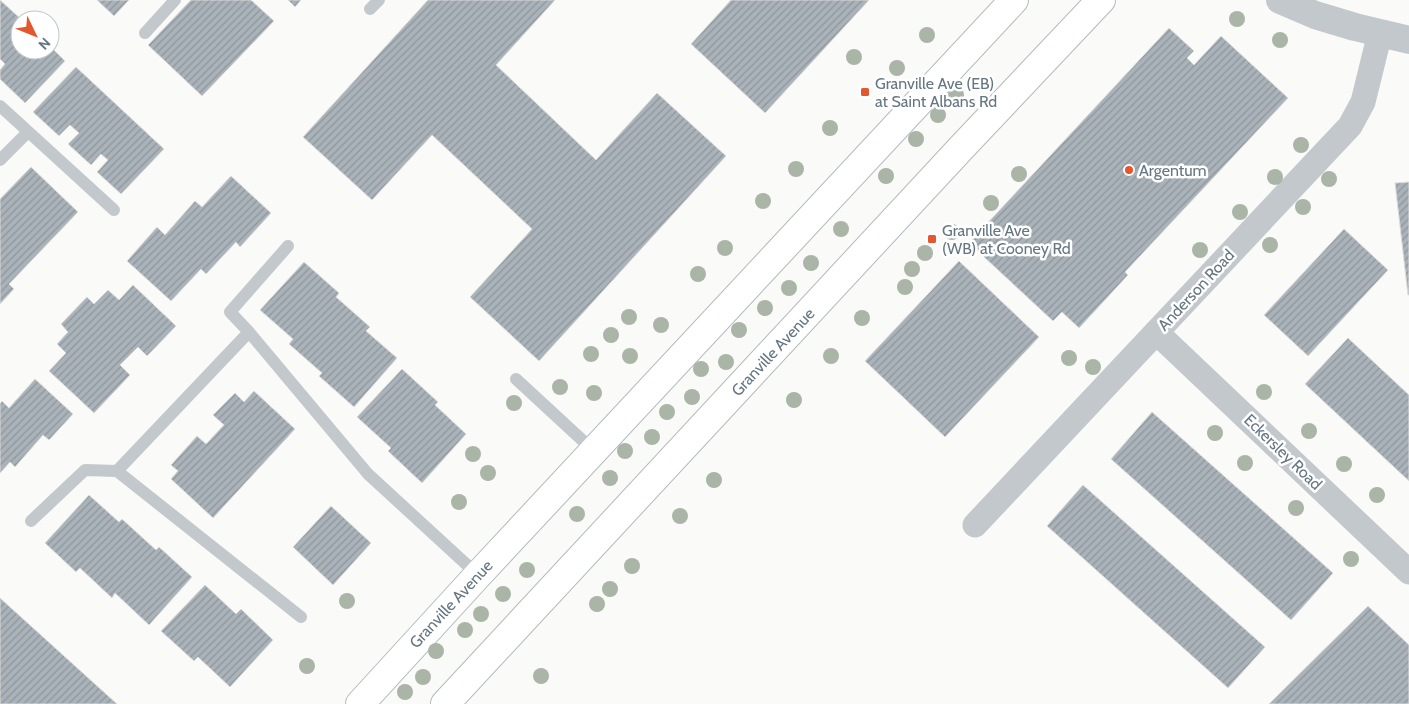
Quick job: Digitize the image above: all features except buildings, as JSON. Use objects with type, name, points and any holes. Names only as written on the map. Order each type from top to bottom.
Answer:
[{"type":"main road","name":"Granville Avenue","points":[[360,704],[1014,0]]},
{"type":"main road","name":"Granville Avenue","points":[[445,704],[1101,0]]},
{"type":"street","points":[[1280,0],[1315,15],[1409,40]]},
{"type":"street","name":"Anderson Road","points":[[974,525],[1350,126],[1363,102],[1380,33]]},
{"type":"street","name":"Eckersley Road","points":[[1156,332],[1409,572]]},
{"type":"lane","points":[[144,33],[175,0]]},
{"type":"lane","points":[[0,106],[114,210]]},
{"type":"lane","points":[[0,160],[28,132]]},
{"type":"lane","points":[[288,246],[230,312],[368,474],[478,575]]},
{"type":"lane","points":[[117,471],[249,332]]},
{"type":"lane","points":[[516,379],[594,451]]},
{"type":"lane","points":[[31,521],[85,470],[117,471],[301,617]]},
{"type":"place","name":"Granville Ave (EB) at Saint Albans Rd","points":[[865,92]]},
{"type":"place","name":"Argentum","points":[[1129,170]]},
{"type":"place","name":"Granville Ave (WB) at Cooney Rd","points":[[932,239]]}]
